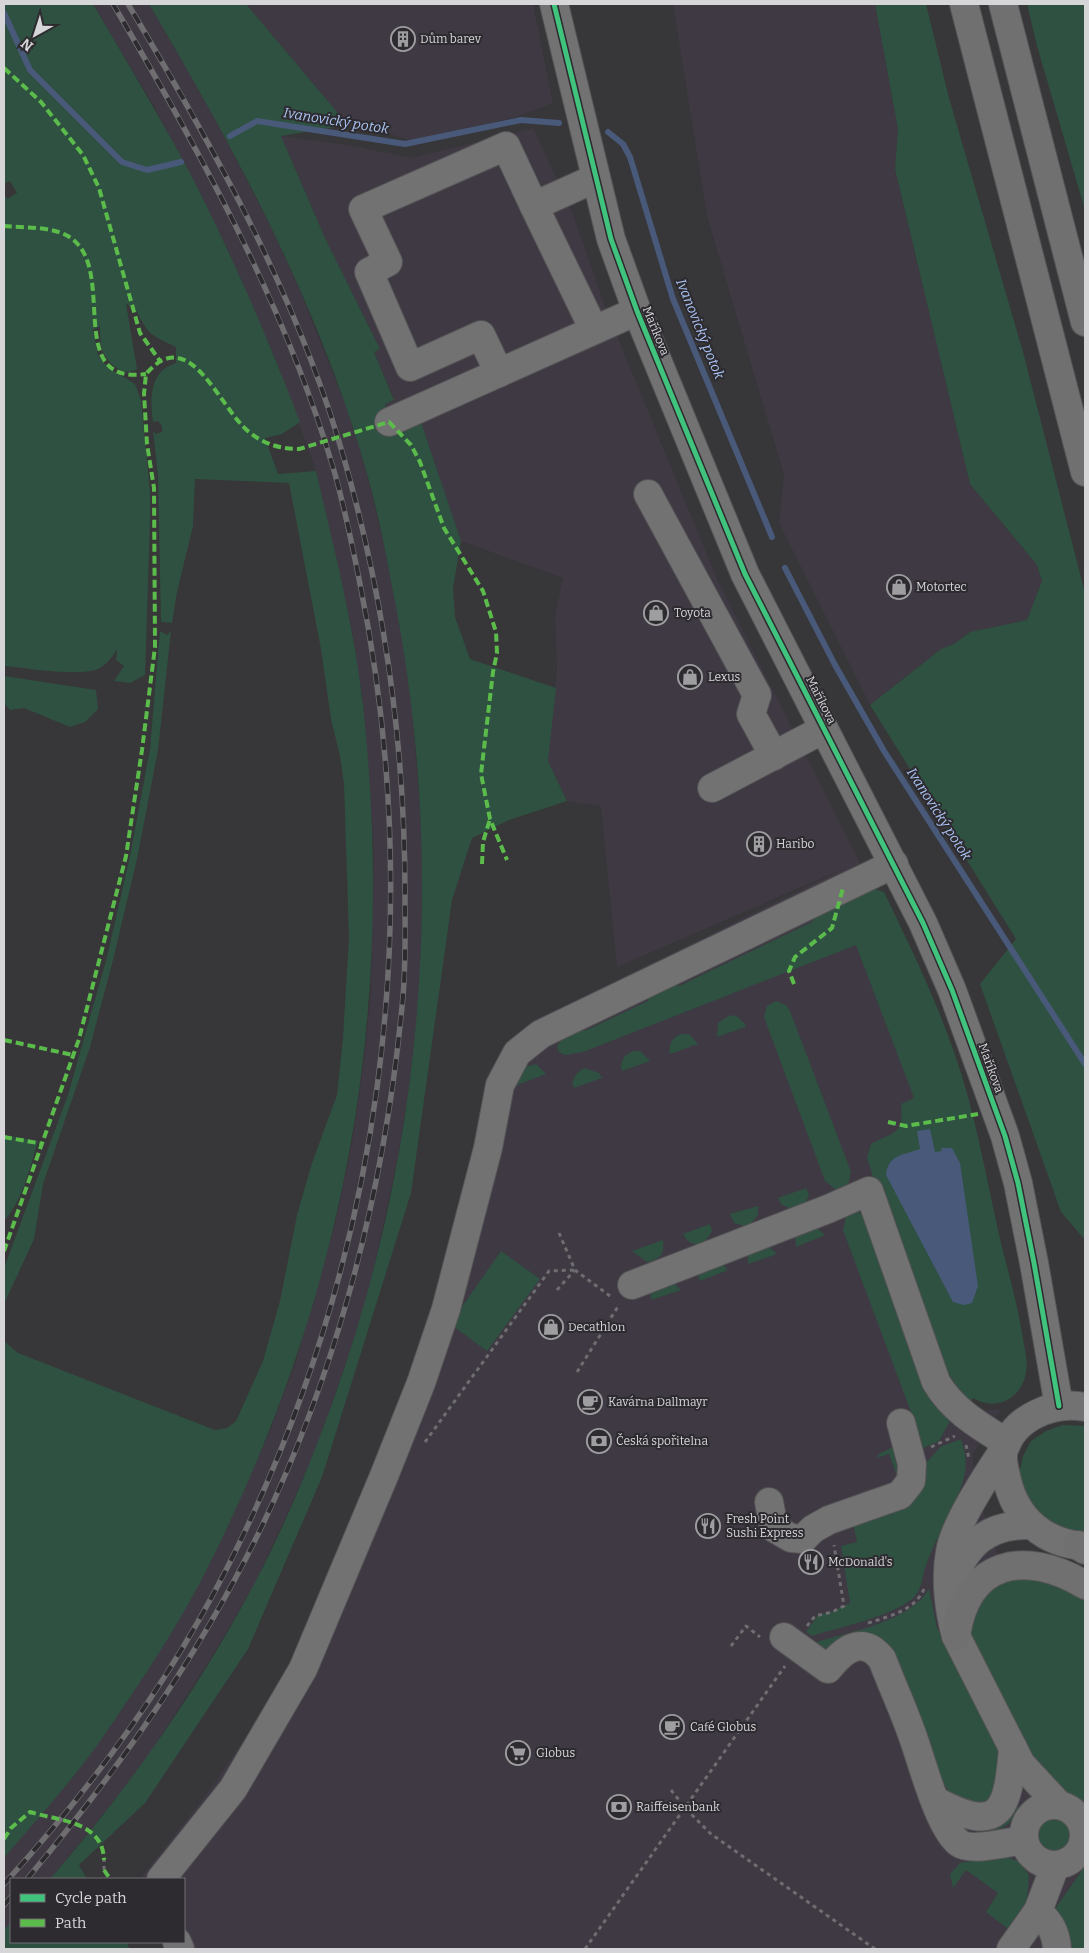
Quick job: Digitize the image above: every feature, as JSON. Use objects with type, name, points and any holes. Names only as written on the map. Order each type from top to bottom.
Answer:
[{"type":"highway","points":[[964,4],[1085,472]]},
{"type":"highway","points":[[1003,4],[1085,322]]},
{"type":"highway","points":[[956,1636],[959,1614],[967,1597],[983,1579],[997,1570],[1018,1565],[1042,1566],[1058,1571],[1085,1585]]},
{"type":"street","name":"Maříkova","points":[[554,4],[611,238],[637,311],[745,574],[924,923],[952,990],[1005,1136],[1018,1183],[1034,1263],[1072,1407]]},
{"type":"street","points":[[498,373],[481,335],[410,367],[368,272],[388,262],[363,209],[506,146],[594,330]]},
{"type":"street","points":[[534,206],[596,178]]},
{"type":"street","points":[[388,422],[637,311]]},
{"type":"street","points":[[648,494],[757,695],[751,714],[774,756]]},
{"type":"street","points":[[712,788],[824,729]]},
{"type":"street","points":[[162,1878],[233,1790],[303,1669],[421,1383],[446,1309],[488,1148],[500,1085],[517,1053],[541,1034],[894,864]]},
{"type":"street","points":[[632,1285],[828,1209],[869,1191],[930,1368],[946,1398],[1005,1447],[1010,1491],[1018,1510],[1030,1525],[1052,1538],[1082,1547]]},
{"type":"street","points":[[938,1586],[948,1563],[952,1542],[983,1480],[1005,1447],[1028,1419],[1047,1409],[1072,1407]]},
{"type":"street","points":[[769,1502],[774,1528],[791,1538],[803,1539],[813,1529],[829,1520],[900,1495],[911,1481],[910,1457],[901,1423]]},
{"type":"street","points":[[938,1586],[961,1565],[983,1536],[992,1530],[1010,1524],[1030,1525]]},
{"type":"street","points":[[938,1586],[950,1608],[956,1636],[1027,1772],[1059,1805],[1077,1814],[1082,1823],[1084,1843],[1073,1859],[1054,1866],[1038,1861],[1026,1848],[1028,1827],[1027,1772]]},
{"type":"street","points":[[781,1646],[828,1668],[840,1653],[850,1648],[862,1647],[878,1654],[882,1659],[913,1736],[936,1802],[947,1827],[959,1843],[968,1846],[985,1846],[1028,1827],[1039,1808],[1059,1805]]},
{"type":"street","points":[[936,1802],[970,1817],[982,1817],[992,1813],[1000,1806],[1008,1793],[1013,1748]]},
{"type":"street","points":[[1011,1949],[1038,1911],[1054,1866]]},
{"type":"street","points":[[1038,1911],[1053,1929],[1056,1936],[1056,1949]]},
{"type":"path","points":[[559,1233],[575,1270],[620,1303],[577,1372]]},
{"type":"path","points":[[557,1290],[575,1270]]},
{"type":"path","points":[[420,1449],[549,1271],[575,1270]]},
{"type":"path","points":[[910,1457],[960,1434],[969,1418]]},
{"type":"path","points":[[814,1616],[832,1612],[844,1606],[837,1564]]},
{"type":"path","points":[[864,1624],[899,1613],[938,1586]]},
{"type":"path","points":[[585,1949],[686,1809],[781,1646],[746,1626],[732,1646]]},
{"type":"path","points":[[671,1790],[686,1809],[711,1834],[875,1949]]},
{"type":"path","points":[[104,1860],[104,1870]]},
{"type":"shaded area","points":[[93,4],[149,4],[197,84],[271,227],[298,286],[346,406],[363,458],[384,545],[400,623],[411,695],[423,848],[420,996],[411,1075],[398,1157],[366,1305],[316,1449],[285,1519],[254,1585],[217,1648],[140,1769],[51,1878],[10,1878],[10,1923],[4,1930],[4,1858],[100,1740],[136,1687],[211,1562],[270,1431],[296,1361],[336,1220],[351,1148],[363,1069],[371,993],[374,849],[363,701],[352,631],[316,471],[279,368],[227,248],[155,108]]},
{"type":"shaded area","points":[[246,4],[533,4],[553,103],[516,117],[449,133],[421,144],[371,128],[348,125]]},
{"type":"shaded area","points":[[673,4],[875,4],[898,129],[895,170],[970,484],[1037,565],[1042,581],[1027,620],[970,632],[954,644],[941,649],[870,705],[779,523],[784,475],[707,216]]},
{"type":"shaded area","points":[[533,128],[573,214],[604,304],[718,581],[906,955],[969,1111],[870,1147],[868,1157],[967,1401],[983,1411],[1001,1409],[973,1454],[975,1487],[1005,1575],[1063,1793],[1085,1804],[1085,1866],[1052,1913],[1067,1949],[167,1949],[185,1943],[185,1878],[141,1878],[206,1795],[278,1691],[291,1662],[413,1369],[437,1299],[493,1068],[507,1046],[519,1031],[533,1021],[845,868],[617,967],[601,806],[567,801],[548,761],[557,668],[555,616],[563,578],[461,541],[420,419],[386,410],[385,404],[394,399],[374,352],[380,349],[325,238],[281,136],[354,146],[411,158]]},
{"type":"green space","points":[[4,4],[93,4],[191,175],[235,266],[288,391],[300,422],[282,434],[265,438],[278,474],[316,471],[343,587],[363,705],[372,817],[372,928],[366,1036],[351,1143],[328,1248],[298,1353],[259,1456],[212,1559],[188,1605],[161,1650],[80,1769],[4,1858],[4,1341],[18,1353],[215,1430],[227,1428],[236,1421],[263,1361],[280,1301],[297,1215],[312,1163],[337,1095],[343,1038],[349,937],[344,784],[340,756],[331,719],[321,649],[289,483],[195,479],[193,526],[177,592],[172,623],[161,622],[158,476],[153,430],[156,434],[162,432],[162,426],[158,421],[153,422],[152,395],[156,379],[161,372],[176,363],[176,347],[151,333],[135,308],[126,304],[137,369],[127,372],[116,368],[102,350],[100,326],[93,330],[98,355],[107,367],[135,384],[141,400],[150,492],[145,675],[130,683],[114,681],[124,666],[116,660],[117,649],[104,665],[89,671],[66,672],[4,666],[4,194],[7,199],[17,193],[10,181],[4,184]]},
{"type":"green space","points":[[149,4],[246,4],[348,125],[281,136],[325,238],[380,349],[374,352],[394,400],[385,404],[386,410],[420,419],[461,541],[453,588],[455,617],[470,659],[556,688],[548,761],[567,801],[509,820],[472,838],[452,900],[411,1193],[322,1477],[248,1649],[145,1803],[79,1865],[86,1878],[51,1878],[133,1775],[208,1665],[264,1565],[306,1472],[333,1401],[365,1302],[390,1201],[407,1098],[418,995],[422,891],[419,787],[408,684],[388,565],[370,485],[342,394],[295,279],[240,167]]},
{"type":"green space","points":[[875,4],[926,4],[949,98],[1023,352],[1085,593],[1085,1240],[1061,1212],[980,984],[1016,939],[870,705],[941,649],[954,644],[970,632],[1027,620],[1042,581],[1037,565],[970,484],[895,169],[898,129]]},
{"type":"green space","points":[[1027,4],[1085,4],[1085,210],[1037,46]]},
{"type":"green space","points":[[160,631],[167,635],[171,631],[158,750],[137,859],[90,1047],[43,1184],[34,1239],[4,1304],[4,1268],[68,1095],[107,957],[130,856],[150,749]]},
{"type":"green space","points":[[4,676],[96,690],[98,709],[85,722],[70,727],[24,708],[10,710],[4,703]]},
{"type":"green space","points":[[861,889],[875,889],[884,892],[939,1011],[969,1099],[1016,1303],[1027,1368],[1024,1381],[1014,1396],[999,1403],[990,1404],[973,1398],[970,1403],[967,1401],[943,1365],[878,1194],[867,1157],[871,1144],[896,1131],[901,1122],[901,1104],[914,1098],[856,945],[583,1052],[565,1055],[559,1052],[557,1047],[562,1039],[569,1034],[587,1030],[648,1001],[650,993],[667,983],[679,986],[812,922],[825,905]]},
{"type":"green space","points":[[776,1001],[786,1005],[790,1011],[851,1172],[849,1182],[841,1189],[835,1189],[825,1181],[764,1017],[767,1006]]},
{"type":"green space","points":[[730,1015],[738,1017],[746,1025],[745,1027],[717,1037],[718,1023]]},
{"type":"green space","points":[[682,1034],[689,1034],[698,1044],[670,1054],[672,1041]]},
{"type":"green space","points":[[633,1051],[640,1051],[650,1061],[622,1071],[621,1064],[625,1056]]},
{"type":"green space","points":[[536,1064],[546,1074],[517,1085],[516,1076],[522,1068]]},
{"type":"green space","points":[[584,1068],[599,1073],[602,1078],[574,1088],[572,1082],[577,1073]]},
{"type":"green space","points":[[4,1135],[38,1141],[21,1194],[11,1213],[4,1221]]},
{"type":"green space","points":[[806,1188],[809,1195],[805,1204],[791,1209],[781,1204],[778,1198]]},
{"type":"green space","points":[[758,1206],[758,1215],[748,1227],[734,1223],[730,1214]]},
{"type":"green space","points":[[856,1211],[863,1215],[867,1222],[945,1414],[950,1421],[939,1441],[916,1451],[912,1440],[920,1436],[843,1230],[846,1216]]},
{"type":"green space","points":[[710,1224],[712,1231],[704,1243],[691,1243],[683,1234]]},
{"type":"green space","points":[[817,1228],[825,1235],[796,1247],[795,1233]]},
{"type":"green space","points":[[663,1240],[661,1255],[655,1260],[647,1262],[632,1251]]},
{"type":"green space","points":[[766,1244],[777,1254],[748,1264],[748,1253]]},
{"type":"green space","points":[[501,1251],[540,1279],[487,1351],[450,1324]]},
{"type":"green space","points":[[719,1261],[728,1270],[700,1281],[698,1275],[701,1269]]},
{"type":"green space","points":[[671,1280],[681,1290],[651,1300],[651,1290]]},
{"type":"green space","points":[[1062,1425],[1085,1426],[1085,1534],[1054,1529],[1026,1505],[1019,1475],[1023,1456],[1031,1441],[1046,1431]]},
{"type":"green space","points":[[961,1439],[966,1464],[962,1485],[931,1553],[920,1588],[915,1596],[891,1611],[864,1621],[812,1636],[806,1632],[818,1615],[832,1612],[850,1603],[841,1546],[857,1542],[852,1519],[921,1464],[928,1461],[940,1447]]},
{"type":"green space","points":[[895,1446],[904,1452],[895,1455],[897,1461],[902,1460],[899,1481],[889,1454],[877,1458],[879,1454]]},
{"type":"green space","points":[[1018,1574],[1085,1595],[1085,1804],[1063,1793],[1032,1761],[970,1638],[970,1624],[978,1596]]},
{"type":"green space","points":[[929,1589],[937,1628],[997,1746],[1002,1763],[994,1803],[955,1802],[936,1767],[892,1648],[875,1636],[861,1632],[848,1634],[822,1650],[813,1643],[860,1630],[893,1618],[908,1610]]},
{"type":"green space","points":[[1019,1790],[1017,1812],[1005,1826],[982,1832],[974,1831],[960,1824]]},
{"type":"green space","points":[[1055,1817],[1062,1818],[1068,1822],[1072,1828],[1072,1842],[1068,1848],[1062,1852],[1055,1853],[1048,1852],[1042,1848],[1038,1842],[1037,1835],[1038,1828],[1042,1822],[1048,1818]]},
{"type":"green space","points":[[1003,1856],[1018,1861],[1029,1875],[1027,1900],[1011,1931],[986,1912],[998,1893],[966,1870],[953,1888],[950,1874],[960,1863]]},
{"type":"green space","points":[[1085,1866],[1085,1949],[1067,1949],[1052,1913]]},
{"type":"green space","points":[[10,1923],[10,1943],[127,1943],[130,1949],[4,1949],[4,1930]]},
{"type":"water","points":[[930,1129],[935,1152],[942,1151],[941,1148],[952,1148],[960,1163],[978,1286],[972,1303],[964,1305],[953,1302],[886,1175],[887,1168],[893,1160],[920,1149],[917,1131]]},
{"type":"waterway","name":"Ivanovický potok","points":[[4,13],[30,70],[122,162],[147,170],[181,162]]},
{"type":"waterway","name":"Ivanovický potok","points":[[230,136],[257,121],[405,144],[521,120],[559,123]]},
{"type":"waterway","name":"Ivanovický potok","points":[[608,132],[623,144],[630,157],[673,299],[772,537]]},
{"type":"waterway","name":"Ivanovický potok","points":[[785,568],[835,665],[884,751],[1085,1064]]},
{"type":"railway","points":[[4,1884],[97,1773],[154,1693],[180,1652],[227,1568],[280,1452],[323,1332],[355,1211],[377,1087],[389,962],[390,836],[380,710],[360,584],[348,524],[332,464],[312,404],[264,286],[207,170],[113,4]]},
{"type":"railway","points":[[28,1878],[85,1808],[165,1697],[235,1579],[269,1511],[299,1441],[326,1369],[348,1296],[367,1222],[383,1147],[395,1071],[404,983],[404,839],[397,730],[382,622],[359,515],[345,462],[326,401],[304,342],[252,226],[192,114],[128,4]]},
{"type":"railway","points":[[4,1905],[10,1898]]},
{"type":"marked path","points":[[4,68],[41,102],[83,155],[99,188],[140,333],[160,361]]},
{"type":"marked path","points":[[4,226],[48,229],[71,238],[84,254],[91,275],[98,345],[106,362],[121,373],[146,374]]},
{"type":"marked path","points":[[4,1251],[79,1039],[126,856],[155,647],[154,488],[147,444],[144,394],[146,374],[162,361],[176,358],[190,363],[203,374],[249,432],[260,440],[272,445],[299,449],[389,422],[411,445],[420,462],[444,528],[483,591],[496,632],[497,653],[481,774],[490,819],[507,860]]},
{"type":"marked path","points":[[482,864],[483,842],[490,819]]},
{"type":"marked path","points":[[794,984],[789,971],[795,957],[832,928],[843,888]]},
{"type":"marked path","points":[[4,1040],[73,1055]]},
{"type":"marked path","points":[[888,1122],[906,1126],[978,1114]]},
{"type":"marked path","points":[[4,1137],[43,1144]]},
{"type":"marked path","points":[[4,1839],[11,1828],[30,1812],[66,1821],[88,1830],[96,1837],[102,1847],[104,1860]]},
{"type":"marked path","points":[[104,1870],[109,1878]]},
{"type":"cycle path","points":[[554,4],[611,239],[637,311],[745,574],[923,923],[952,990],[1005,1136],[1018,1183],[1059,1406]]},
{"type":"place","name":"Dům barev","points":[[403,39]]},
{"type":"place","name":"Motortec","points":[[899,587]]},
{"type":"place","name":"Toyota","points":[[656,613]]},
{"type":"place","name":"Lexus","points":[[690,677]]},
{"type":"place","name":"Haribo","points":[[759,844]]},
{"type":"place","name":"Decathlon","points":[[551,1327]]},
{"type":"place","name":"Kavárna Dallmayr","points":[[590,1402]]},
{"type":"place","name":"Česká spořitelna","points":[[599,1441]]},
{"type":"place","name":"Fresh Point Sushi Express","points":[[708,1526]]},
{"type":"place","name":"McDonald's","points":[[811,1562]]},
{"type":"place","name":"Café Globus","points":[[672,1727]]},
{"type":"place","name":"Globus","points":[[518,1753]]},
{"type":"place","name":"Raiffeisenbank","points":[[619,1807]]}]
